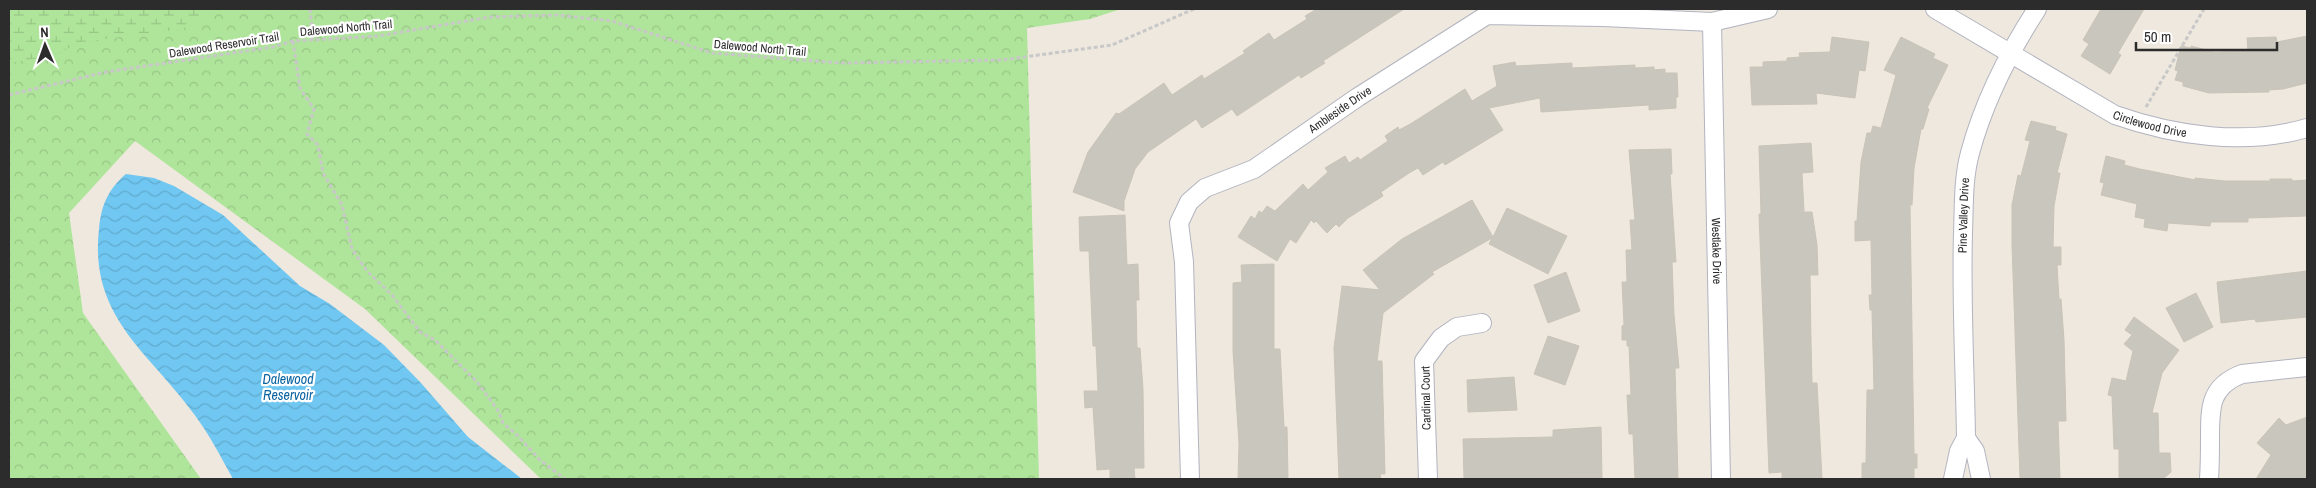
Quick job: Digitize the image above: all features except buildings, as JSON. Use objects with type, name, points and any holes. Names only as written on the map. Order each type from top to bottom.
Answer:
[{"type":"street","name":"Ambleside Drive","points":[[1190,479],[1184,262],[1179,223],[1189,202],[1205,188],[1254,169],[1358,97],[1487,16],[1603,17],[1712,22],[1768,9]]},
{"type":"street","points":[[1935,9],[2009,53]]},
{"type":"street","name":"Pine Valley Drive","points":[[1981,479],[1975,451],[1966,438],[1962,260],[1967,179],[1970,155],[1987,101],[2009,53],[2037,9]]},
{"type":"street","name":"Westlake Drive","points":[[1712,22],[1721,479]]},
{"type":"street","name":"Circlewood Drive","points":[[2009,53],[2115,115],[2137,123],[2216,137],[2256,136],[2307,128]]},
{"type":"street","name":"Cardinal Court","points":[[1428,479],[1424,361],[1441,338],[1458,327],[1482,323]]},
{"type":"street","points":[[2209,479],[2211,404],[2222,387],[2234,377],[2242,374],[2307,367]]},
{"type":"street","name":"Pine Valley Drive","points":[[1953,479],[1958,450],[1966,438]]},
{"type":"path","points":[[310,9],[313,40]]},
{"type":"path","name":"Dalewood North Trail","points":[[293,41],[378,36],[490,17],[557,15],[612,21],[712,54],[841,63],[1002,60],[1112,45],[1194,9]]},
{"type":"path","points":[[2137,123],[2204,9]]},
{"type":"path","name":"Dalewood Reservoir Trail","points":[[9,95],[106,72],[273,47],[293,41],[300,88],[314,109],[307,134],[318,146],[323,173],[342,205],[352,249],[367,271],[392,295],[420,332],[435,340],[478,383],[499,412],[503,423],[540,460],[565,479]]},
{"type":"green space","points":[[9,9],[1121,9],[1090,19],[1027,28],[1039,479],[541,479],[365,309],[135,141],[69,213],[83,313],[201,479],[9,479]]},
{"type":"green space","points":[[9,9],[200,9],[198,19],[182,29],[82,42],[52,56],[9,63]]},
{"type":"water","name":"Dalewood Reservoir","points":[[126,174],[154,178],[174,186],[223,215],[300,286],[330,304],[384,345],[421,383],[468,437],[522,479],[233,479],[194,414],[126,331],[113,310],[103,286],[98,260],[99,229],[102,213],[106,198],[114,186]]}]
